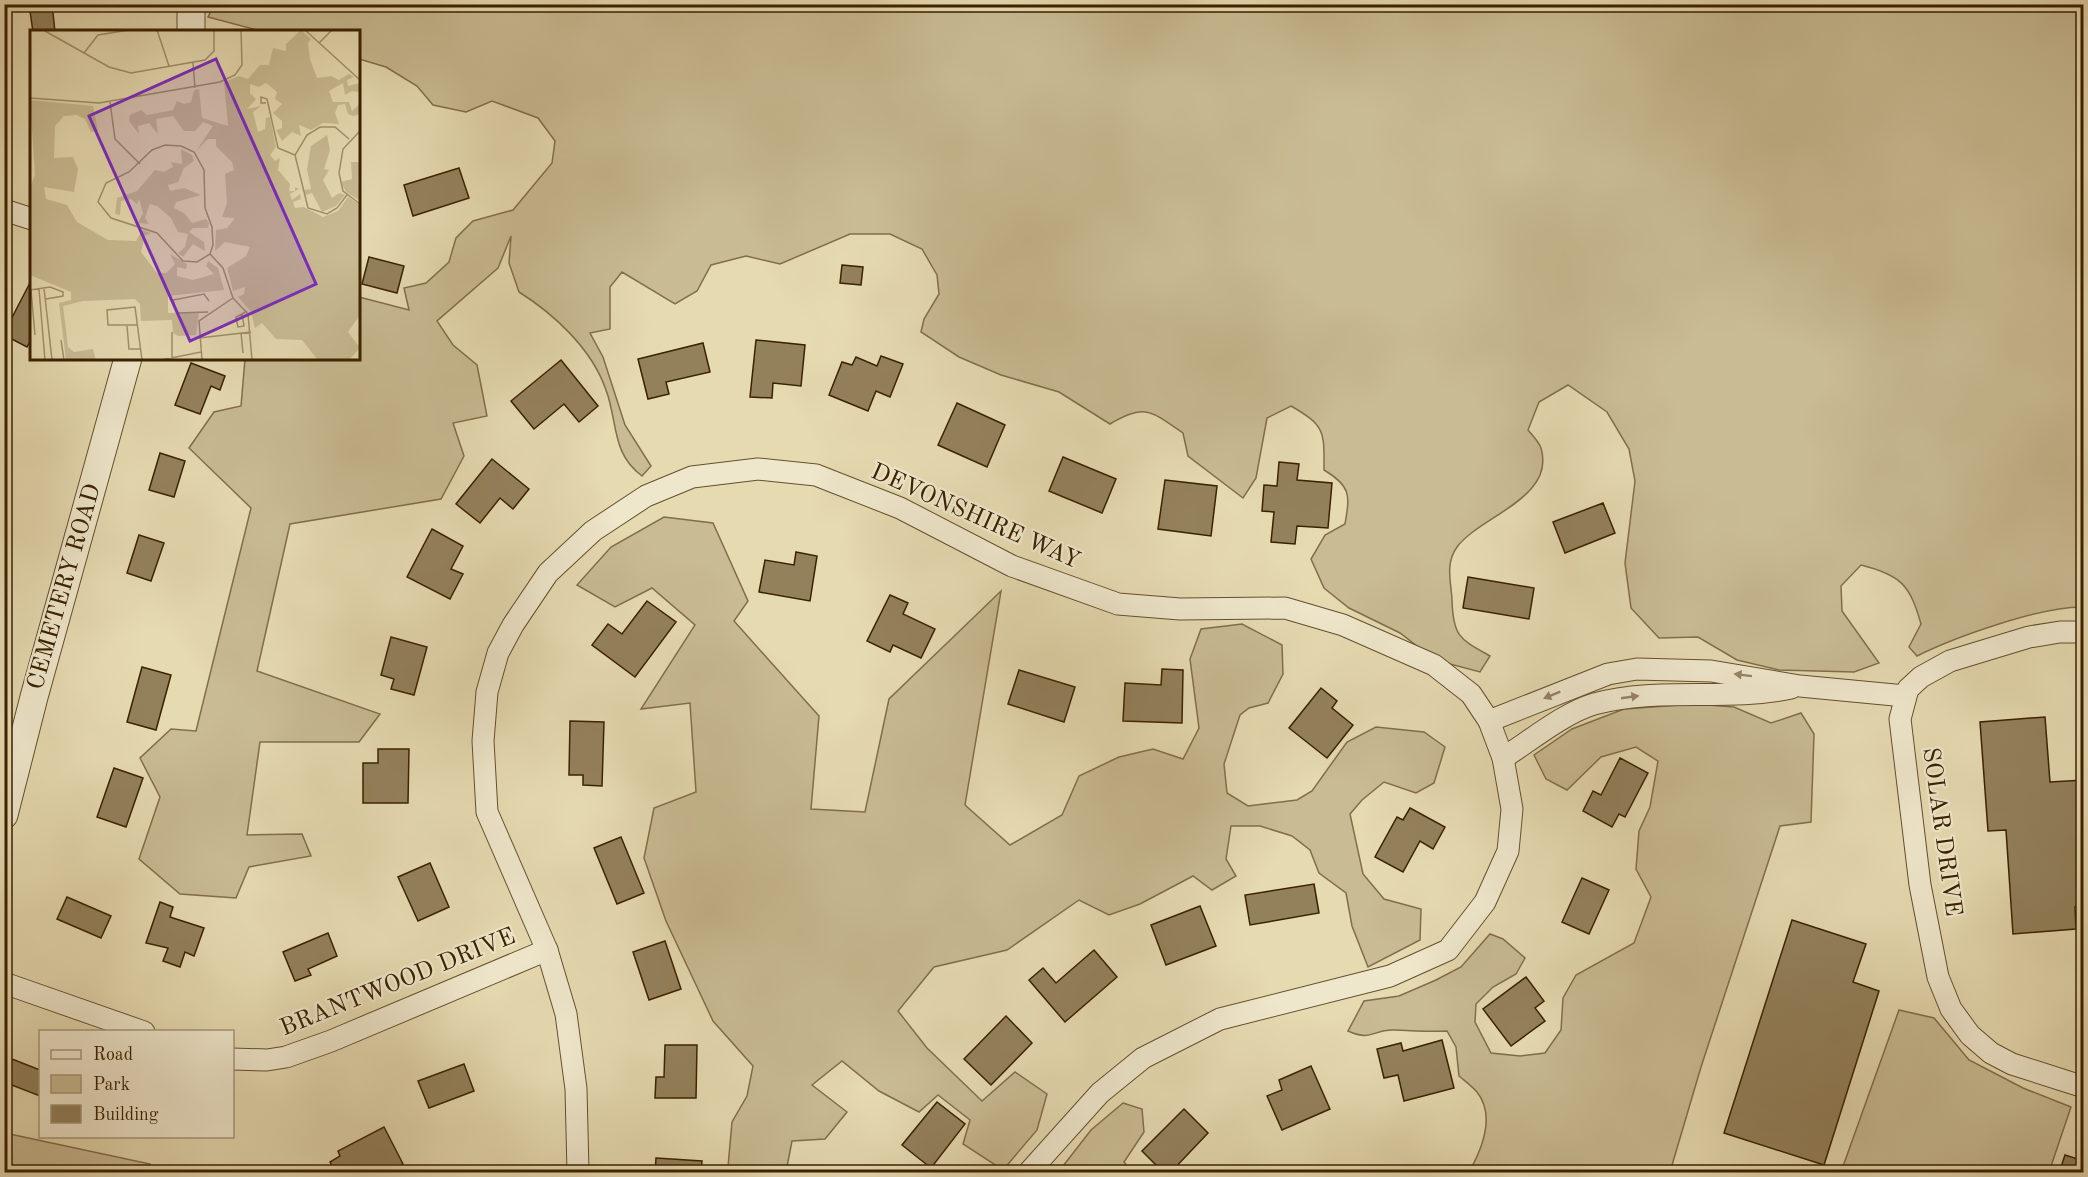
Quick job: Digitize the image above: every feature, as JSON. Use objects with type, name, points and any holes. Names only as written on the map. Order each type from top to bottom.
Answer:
[{"type":"street","points":[[191,4],[191,30]]},
{"type":"street","points":[[4,210],[30,218]]},
{"type":"street","name":"CEMETERY ROAD","points":[[4,815],[34,697],[127,360]]},
{"type":"street","name":"DEVONSHIRE WAY","points":[[578,1173],[574,1063],[566,1014],[547,950],[487,812],[483,741],[487,692],[498,653],[513,625],[548,573],[593,531],[646,496],[692,477],[758,469],[816,475],[900,508],[1012,566],[1118,604],[1180,609],[1285,608],[1343,625],[1434,665],[1470,694],[1489,721],[1503,758],[1512,809],[1508,851],[1485,902],[1448,950],[1390,976],[1220,1019],[1143,1058],[1100,1093],[1029,1173]]},
{"type":"street","points":[[1489,721],[1608,674],[1637,669],[1711,671],[1800,686],[1905,696],[1921,677],[1950,661],[2029,637],[2060,632],[2084,632]]},
{"type":"street","points":[[1503,758],[1555,725],[1602,702],[1655,694],[1764,694],[1800,686]]},
{"type":"street","name":"SOLAR DRIVE","points":[[1905,696],[1900,719],[1920,885],[1938,977],[1951,1009],[1970,1035],[1991,1053],[2012,1064],[2084,1087]]},
{"type":"street","name":"BRANTWOOD DRIVE","points":[[234,1059],[267,1060],[286,1057],[332,1041],[547,950]]},
{"type":"street","points":[[4,983],[138,1030]]},
{"type":"green space","points":[[214,5],[2083,5],[2083,607],[2022,617],[1953,640],[1917,656],[1909,647],[1921,624],[1908,591],[1895,578],[1886,573],[1861,565],[1841,586],[1842,611],[1879,663],[1854,672],[1779,670],[1737,660],[1698,637],[1659,638],[1631,608],[1625,563],[1635,481],[1629,449],[1607,412],[1568,385],[1539,402],[1528,430],[1541,448],[1543,465],[1537,480],[1527,493],[1468,536],[1453,553],[1450,579],[1454,622],[1460,636],[1465,641],[1490,656],[1480,672],[1435,660],[1400,633],[1349,608],[1324,588],[1311,559],[1325,535],[1345,524],[1348,498],[1344,486],[1324,470],[1323,438],[1321,431],[1311,419],[1291,406],[1267,418],[1256,478],[1243,498],[1188,456],[1183,433],[1163,419],[1148,412],[1140,412],[1122,417],[1110,424],[1059,392],[1001,375],[959,357],[921,332],[924,319],[939,294],[937,275],[922,249],[890,234],[850,234],[780,264],[746,256],[711,265],[697,291],[675,304],[622,272],[610,287],[610,329],[590,333],[603,357],[625,425],[651,466],[642,476],[632,467],[620,447],[606,390],[591,360],[558,322],[519,292],[509,263],[511,236],[498,268],[437,321],[453,345],[477,365],[487,416],[453,423],[464,456],[441,499],[290,524],[257,671],[380,714],[359,742],[260,742],[247,835],[302,834],[311,856],[249,867],[236,898],[180,894],[139,859],[160,797],[140,758],[171,729],[196,731],[251,508],[189,448],[214,412],[241,406],[245,360],[360,360],[360,297],[409,310],[404,288],[426,283],[449,262],[456,238],[473,221],[513,210],[552,163],[555,141],[538,118],[492,101],[466,112],[433,105],[417,86],[386,67],[360,59],[360,30],[257,30],[208,17]]},
{"type":"green space","points":[[664,517],[713,523],[748,601],[734,621],[819,716],[811,809],[865,812],[889,699],[1001,591],[965,805],[1010,845],[1062,815],[1079,776],[1119,757],[1153,749],[1183,759],[1199,728],[1190,659],[1201,629],[1242,624],[1282,645],[1283,674],[1268,703],[1249,708],[1240,715],[1224,764],[1227,793],[1248,806],[1297,800],[1312,791],[1347,742],[1376,727],[1424,732],[1445,747],[1434,783],[1416,793],[1384,782],[1362,800],[1350,814],[1363,874],[1384,899],[1421,909],[1420,940],[1368,967],[1352,926],[1346,893],[1319,873],[1310,850],[1292,836],[1260,826],[1231,826],[1226,859],[1236,876],[1212,890],[1193,876],[1140,904],[1109,915],[1079,900],[1007,950],[934,967],[898,1011],[927,1048],[982,1101],[1015,1072],[1047,1094],[1037,1130],[1003,1170],[963,1144],[970,1120],[938,1095],[919,1112],[879,1091],[842,1061],[812,1085],[847,1112],[825,1139],[792,1141],[786,1172],[734,1172],[728,1167],[732,1122],[747,1096],[753,1066],[713,1021],[666,921],[644,858],[654,808],[696,792],[690,703],[641,709],[695,625],[652,588],[615,607],[577,585],[611,547]]},
{"type":"green space","points":[[1694,704],[1734,707],[1771,723],[1801,713],[1814,734],[1811,822],[1780,826],[1701,1067],[1670,1172],[1469,1172],[1482,1143],[1486,1111],[1477,1092],[1459,1076],[1456,1047],[1447,1031],[1387,1030],[1363,1035],[1348,1031],[1364,1001],[1399,996],[1461,967],[1490,934],[1503,939],[1525,958],[1516,974],[1493,987],[1476,1004],[1475,1022],[1491,1053],[1520,1056],[1545,1053],[1561,1030],[1563,998],[1576,975],[1634,943],[1651,897],[1636,869],[1639,831],[1650,807],[1658,761],[1636,747],[1601,757],[1567,790],[1546,779],[1534,755],[1572,729],[1624,709]]},
{"type":"green space","points":[[1899,1010],[1934,1018],[1969,1060],[2023,1088],[2071,1107],[2049,1172],[1841,1172]]},
{"type":"green space","points":[[1123,1103],[1142,1109],[1144,1132],[1124,1162],[1132,1172],[1064,1172],[1063,1166],[1091,1130]]},
{"type":"green space","points":[[5,1133],[150,1164],[147,1172],[5,1172]]},
{"type":"building","points":[[29,4],[52,4],[55,30],[33,30]]},
{"type":"building","points":[[459,168],[469,198],[413,216],[404,185]]},
{"type":"building","points":[[369,257],[404,266],[397,293],[362,284]]},
{"type":"building","points":[[842,265],[863,267],[861,285],[840,283]]},
{"type":"building","points":[[30,283],[30,342],[27,347],[4,333]]},
{"type":"building","points":[[756,340],[805,345],[801,386],[773,383],[772,398],[750,397]]},
{"type":"building","points":[[703,343],[710,372],[666,382],[669,394],[648,399],[638,359]]},
{"type":"building","points":[[881,356],[903,364],[890,397],[876,391],[868,411],[829,395],[842,362],[852,365],[856,357],[877,366]]},
{"type":"building","points":[[561,360],[598,406],[579,422],[564,404],[534,429],[511,401]]},
{"type":"building","points":[[191,363],[225,376],[220,390],[211,386],[200,414],[175,405]]},
{"type":"building","points":[[957,403],[1005,425],[987,467],[938,445]]},
{"type":"building","points":[[160,453],[185,461],[174,497],[149,490]]},
{"type":"building","points":[[1063,457],[1116,479],[1102,513],[1049,491]]},
{"type":"building","points":[[492,459],[529,489],[513,509],[500,498],[480,523],[456,504]]},
{"type":"building","points":[[1279,462],[1299,464],[1297,480],[1332,483],[1328,528],[1297,526],[1295,544],[1271,542],[1274,512],[1262,511],[1264,485],[1277,486]]},
{"type":"building","points":[[1165,480],[1217,486],[1211,536],[1158,529]]},
{"type":"building","points":[[1603,503],[1615,533],[1565,553],[1553,522]]},
{"type":"building","points":[[432,529],[463,546],[451,569],[463,574],[450,599],[407,577]]},
{"type":"building","points":[[139,535],[164,543],[151,581],[127,573]]},
{"type":"building","points":[[796,552],[817,556],[810,601],[759,592],[765,560],[794,565]]},
{"type":"building","points":[[1468,577],[1534,588],[1529,619],[1463,608]]},
{"type":"building","points":[[890,595],[908,603],[903,614],[935,629],[921,658],[893,645],[890,652],[867,641]]},
{"type":"building","points":[[647,601],[676,622],[635,677],[592,645],[608,624],[622,634]]},
{"type":"building","points":[[391,637],[427,647],[414,695],[391,689],[394,679],[381,675]]},
{"type":"building","points":[[142,667],[171,675],[156,730],[127,722]]},
{"type":"building","points":[[1162,669],[1183,670],[1182,723],[1123,721],[1125,683],[1161,685]]},
{"type":"building","points":[[1019,670],[1075,687],[1064,722],[1008,704]]},
{"type":"building","points":[[1321,688],[1337,701],[1332,708],[1353,725],[1327,758],[1289,728]]},
{"type":"building","points":[[2045,717],[2050,782],[2084,780],[2084,906],[2075,907],[2076,929],[2013,934],[2006,830],[1988,831],[1980,722]]},
{"type":"building","points":[[570,721],[604,722],[602,786],[583,785],[583,775],[569,775]]},
{"type":"building","points":[[378,749],[409,749],[408,803],[363,803],[363,763],[378,763]]},
{"type":"building","points":[[1620,758],[1648,773],[1625,817],[1619,814],[1612,827],[1583,811],[1593,791],[1601,795]]},
{"type":"building","points":[[114,768],[143,778],[126,827],[97,817]]},
{"type":"building","points":[[1410,808],[1445,827],[1433,849],[1420,841],[1403,872],[1375,857],[1397,817],[1403,820]]},
{"type":"building","points":[[621,837],[644,893],[617,904],[594,848]]},
{"type":"building","points":[[430,863],[449,907],[418,921],[398,877]]},
{"type":"building","points":[[1582,878],[1609,890],[1589,934],[1562,922]]},
{"type":"building","points":[[1314,884],[1319,913],[1250,925],[1245,895]]},
{"type":"building","points":[[67,897],[111,916],[101,938],[57,919]]},
{"type":"building","points":[[160,902],[173,907],[170,917],[204,928],[194,956],[185,952],[180,967],[163,961],[168,948],[146,943]]},
{"type":"building","points":[[1200,906],[1216,946],[1166,965],[1151,925]]},
{"type":"building","points":[[1792,920],[1866,944],[1853,982],[1879,991],[1824,1165],[1724,1133]]},
{"type":"building","points":[[328,933],[337,956],[308,969],[311,975],[295,981],[283,952]]},
{"type":"building","points":[[665,941],[681,989],[649,1000],[633,952]]},
{"type":"building","points":[[1094,950],[1117,977],[1065,1022],[1029,980],[1043,968],[1056,983]]},
{"type":"building","points":[[1526,977],[1544,1001],[1535,1008],[1545,1021],[1511,1046],[1483,1009]]},
{"type":"building","points":[[1006,1016],[1032,1043],[991,1085],[964,1059]]},
{"type":"building","points":[[1442,1040],[1454,1088],[1404,1101],[1398,1075],[1384,1078],[1377,1049],[1401,1043],[1403,1051]]},
{"type":"building","points":[[665,1045],[697,1045],[696,1098],[655,1098],[656,1077],[664,1077]]},
{"type":"building","points":[[12,1059],[39,1070],[39,1096],[4,1082]]},
{"type":"building","points":[[464,1064],[474,1091],[429,1108],[418,1081]]},
{"type":"building","points":[[1311,1066],[1330,1109],[1282,1130],[1267,1096],[1282,1090],[1279,1080]]},
{"type":"building","points":[[937,1102],[965,1124],[931,1168],[902,1145]]},
{"type":"building","points":[[1184,1109],[1208,1133],[1170,1173],[1164,1173],[1142,1151]]},
{"type":"building","points":[[384,1127],[403,1164],[386,1173],[336,1173],[330,1162],[340,1156],[338,1151]]},
{"type":"building","points":[[2065,1155],[2084,1161],[2084,1173],[2059,1173]]},
{"type":"building","points":[[656,1158],[702,1161],[701,1173],[655,1173]]}]
